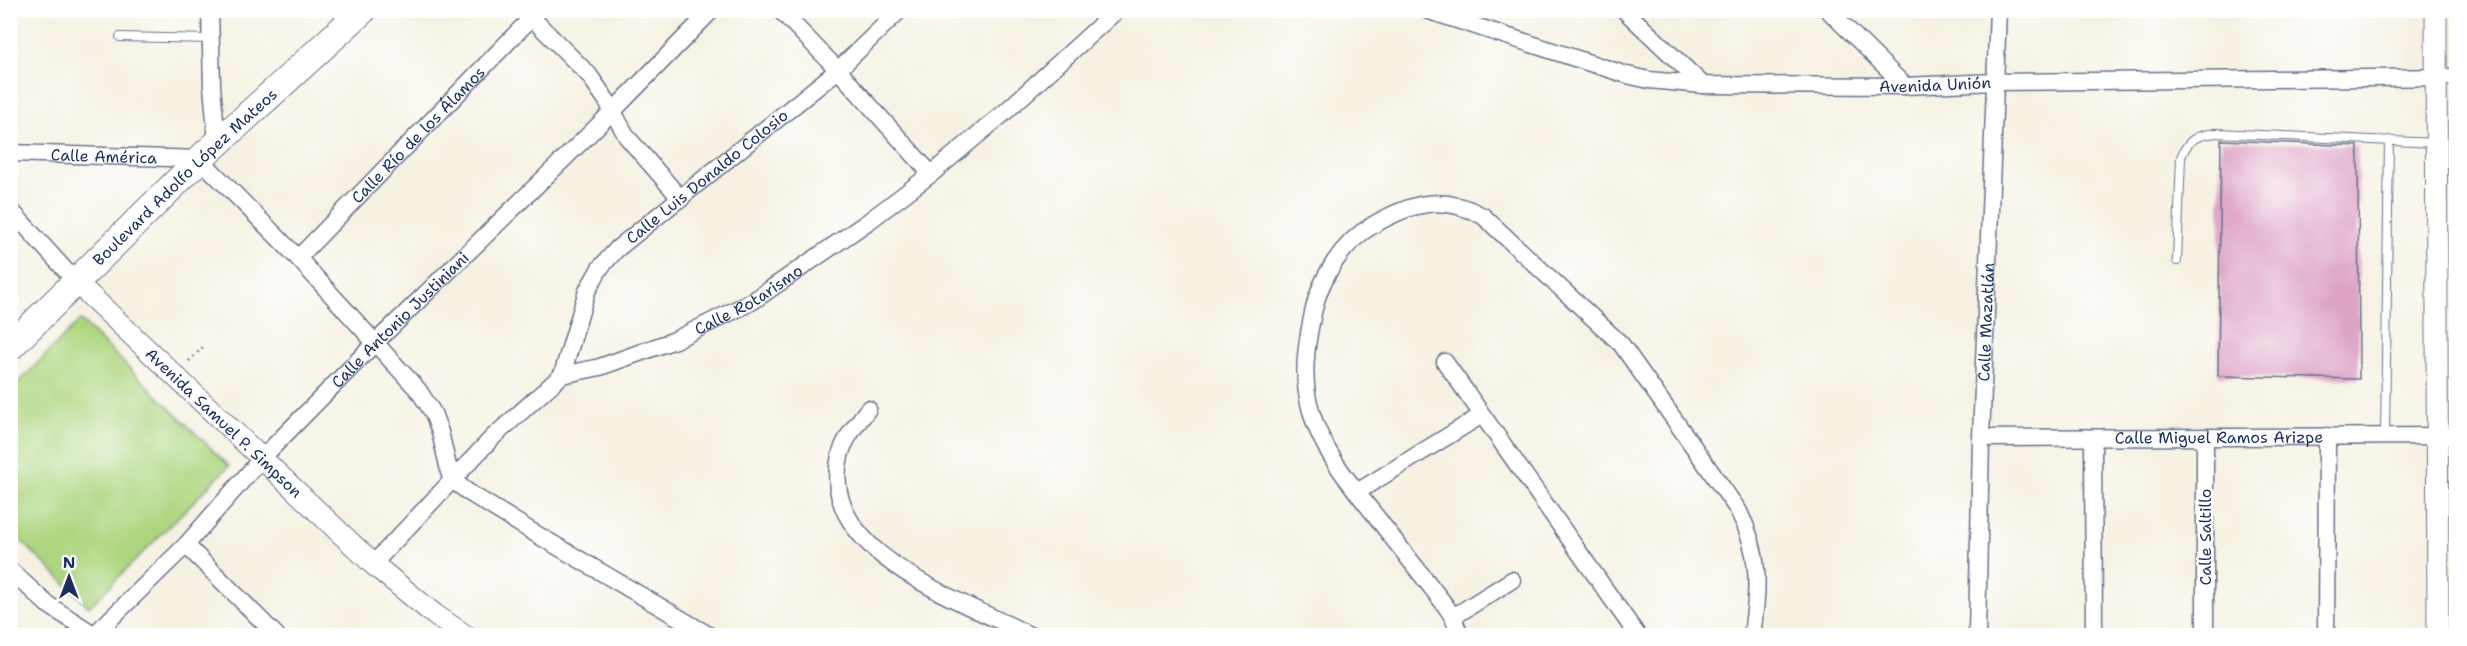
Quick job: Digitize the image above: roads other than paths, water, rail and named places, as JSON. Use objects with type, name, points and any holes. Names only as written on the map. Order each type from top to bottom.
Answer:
[{"type":"main road","name":"Boulevard Adolfo López Mateos","points":[[10,347],[208,151],[363,10]]},
{"type":"street","points":[[210,10],[208,151],[298,258],[419,391],[433,413],[440,432],[451,479],[531,531],[710,636]]},
{"type":"street","name":"Calle Antonio Justiniani","points":[[94,635],[186,545],[262,458],[376,342],[613,111],[712,10]]},
{"type":"street","points":[[780,10],[838,70],[931,174]]},
{"type":"street","name":"Calle Luis Donaldo Colosio","points":[[562,375],[587,291],[600,268],[643,225],[681,199],[838,70],[900,10]]},
{"type":"street","name":"Calle Rotarismo","points":[[562,375],[600,367],[675,340],[753,301],[869,221],[931,174],[1004,113],[1117,10]]},
{"type":"street","name":"Avenida Unión","points":[[1426,10],[1627,75],[1649,80],[1703,84],[1905,86],[1995,82],[2446,77]]},
{"type":"street","points":[[1624,10],[1703,84]]},
{"type":"street","points":[[1828,10],[1905,86]]},
{"type":"street","name":"Calle Mazatlán","points":[[1977,636],[1981,438],[1998,10]]},
{"type":"street","points":[[2436,10],[2446,77],[2436,143],[2446,436],[2438,636]]},
{"type":"street","points":[[532,13],[589,75],[627,137],[681,199]]},
{"type":"street","name":"Calle Río de los Álamos","points":[[298,258],[532,13]]},
{"type":"street","name":"Calle América","points":[[10,153],[208,151]]},
{"type":"street","points":[[1460,636],[1453,617],[1336,463],[1311,411],[1305,376],[1307,341],[1316,296],[1335,259],[1366,229],[1390,215],[1418,205],[1443,202],[1465,206],[1483,216],[1621,344],[1738,510],[1749,531],[1756,557],[1758,585],[1752,636]]},
{"type":"street","points":[[10,209],[76,282]]},
{"type":"street","name":"Avenida Samuel P. Simpson","points":[[76,282],[373,564],[435,615],[466,636]]},
{"type":"street","points":[[1444,362],[1638,636]]},
{"type":"street","points":[[373,564],[492,438],[562,375]]},
{"type":"street","points":[[868,409],[849,434],[840,456],[837,483],[842,505],[852,526],[872,548],[897,566],[1031,636]]},
{"type":"street","points":[[1357,492],[1482,416]]},
{"type":"street","points":[[2326,636],[2327,436]]},
{"type":"street","name":"Calle Miguel Ramos Arizpe","points":[[1981,438],[2446,436]]},
{"type":"street","points":[[2093,438],[2094,636]]},
{"type":"street","name":"Calle Saltillo","points":[[2205,438],[2205,636]]},
{"type":"street","points":[[186,545],[277,636]]},
{"type":"street","points":[[10,570],[47,604],[94,635]]},
{"type":"street","points":[[1453,617],[1512,580]]},
{"type":"lane","points":[[120,37],[211,39]]},
{"type":"lane","points":[[2177,261],[2181,157],[2186,144],[2197,135],[2216,133],[2436,143]]},
{"type":"lane","points":[[2385,436],[2389,141]]}]
